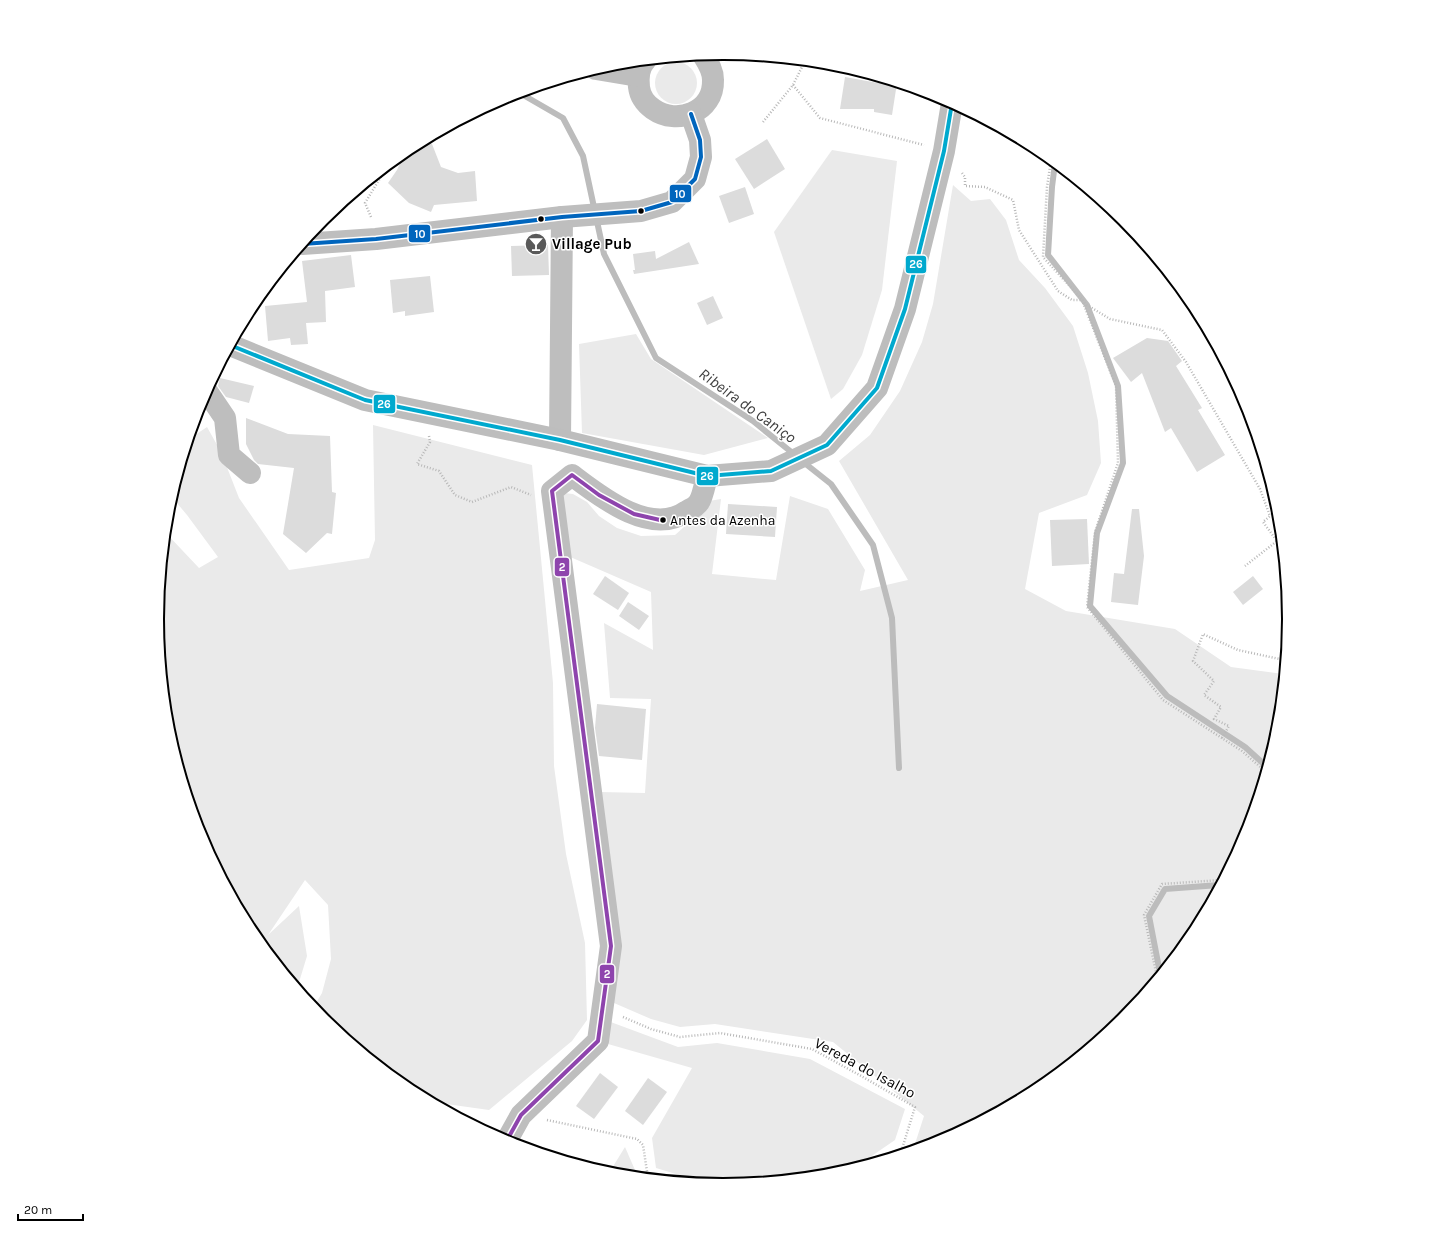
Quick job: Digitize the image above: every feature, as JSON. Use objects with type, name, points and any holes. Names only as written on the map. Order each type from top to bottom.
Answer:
[{"type":"main road","points":[[234,347],[365,400],[560,440],[707,476],[771,471],[827,445],[877,388],[905,309],[944,151],[951,110]]},
{"type":"street","points":[[630,68],[641,68],[640,92],[648,105],[660,114],[676,118],[691,114],[703,106],[710,94],[713,81],[711,67],[707,60]]},
{"type":"street","points":[[308,244],[376,239],[562,217],[641,211],[672,202],[695,179],[702,158],[700,140],[691,114]]},
{"type":"street","points":[[560,440],[562,217]]},
{"type":"street","points":[[210,396],[225,418],[229,454],[250,473]]},
{"type":"street","points":[[510,1135],[521,1115],[598,1041],[611,946],[552,492],[572,475],[599,495],[634,514],[660,520],[680,516],[699,502],[707,476]]},
{"type":"path","points":[[763,122],[793,85],[802,66]]},
{"type":"path","points":[[793,85],[820,118],[944,151]]},
{"type":"path","points":[[1050,166],[1047,187],[1043,257],[1087,305],[1110,319],[1162,330],[1186,362],[1260,489],[1270,516],[1263,522],[1276,540]]},
{"type":"path","points":[[376,239],[375,226],[365,204],[381,177]]},
{"type":"path","points":[[965,177],[965,186],[985,187],[1013,200],[1019,230],[1058,291],[1072,300],[1082,300]]},
{"type":"path","points":[[1082,300],[1116,386],[1118,463],[1095,532],[1087,607],[1163,700],[1242,750],[1261,768]]},
{"type":"path","points":[[430,442],[417,464],[439,471],[455,495],[472,502],[511,487],[553,505]]},
{"type":"path","points":[[1245,566],[1276,542]]},
{"type":"path","points":[[1222,738],[1229,726],[1214,719],[1222,706],[1204,695],[1214,681],[1193,662],[1203,634],[1238,650],[1280,659]]},
{"type":"path","points":[[1156,972],[1144,915],[1162,884],[1217,880]]},
{"type":"path","name":"Vereda do Isalho","points":[[603,1008],[651,1029],[680,1037],[720,1033],[812,1049],[863,1076],[915,1107],[902,1148]]},
{"type":"path","points":[[521,1115],[637,1139],[643,1145],[647,1173]]},
{"type":"shaded area","points":[[676,62],[691,68],[697,83],[695,91],[691,98],[676,104],[661,98],[655,83],[661,68],[668,64]]},
{"type":"shaded area","points":[[832,150],[897,161],[882,290],[862,355],[843,389],[831,399],[774,232]]},
{"type":"shaded area","points":[[953,185],[971,201],[990,199],[1006,220],[1019,260],[1045,288],[1073,326],[1088,373],[1098,421],[1101,463],[1087,495],[1039,513],[1025,589],[1066,611],[1175,629],[1231,667],[1279,673],[1271,728],[1252,799],[1239,833],[1207,899],[1166,959],[1143,988],[1118,1014],[1063,1062],[1033,1084],[1002,1103],[970,1120],[915,1143],[924,1116],[833,1042],[715,1024],[680,1027],[651,1019],[614,1003],[600,792],[645,793],[651,699],[610,698],[604,623],[653,650],[651,592],[568,556],[559,498],[564,493],[573,494],[587,502],[599,516],[617,528],[641,536],[675,535],[701,512],[709,501],[721,499],[712,574],[776,580],[790,496],[828,509],[865,570],[860,591],[908,580],[839,461],[870,435],[900,391],[922,342],[933,304]]},
{"type":"shaded area","points":[[636,334],[651,359],[768,438],[704,455],[582,433],[579,344]]},
{"type":"shaded area","points":[[373,425],[532,465],[553,683],[554,766],[566,854],[585,943],[587,1020],[572,1041],[489,1110],[444,1104],[412,1084],[354,1039],[316,1003],[322,993],[331,959],[328,905],[305,880],[268,935],[299,906],[307,956],[298,983],[258,930],[238,898],[221,866],[193,799],[174,728],[168,692],[164,619],[165,582],[170,537],[199,568],[218,557],[176,502],[194,435],[207,427],[221,452],[239,498],[289,570],[369,558],[375,540]]},
{"type":"shaded area","points":[[608,1021],[678,1047],[717,1043],[810,1059],[905,1109],[895,1140],[867,1159],[832,1167],[759,1177],[686,1177],[656,1168],[652,1138],[692,1068],[608,1044]]},
{"type":"shaded area","points":[[625,1147],[635,1171],[613,1167]]},
{"type":"building","points":[[845,77],[878,82],[896,88],[892,115],[874,112],[874,109],[840,109]]},
{"type":"building","points":[[767,139],[785,169],[754,189],[735,159]]},
{"type":"building","points":[[430,143],[432,144],[441,167],[458,173],[475,171],[477,201],[434,205],[431,212],[409,203],[388,183],[400,163]]},
{"type":"building","points":[[745,187],[754,214],[729,223],[719,196]]},
{"type":"building","points":[[689,242],[699,264],[634,274],[633,254],[655,251],[656,259]]},
{"type":"building","points":[[548,245],[549,275],[512,276],[511,246]]},
{"type":"building","points":[[351,255],[355,287],[325,291],[326,322],[306,323],[308,344],[291,345],[290,338],[268,341],[265,306],[307,302],[302,261]]},
{"type":"building","points":[[430,276],[434,312],[405,316],[405,311],[393,313],[390,280]]},
{"type":"building","points":[[713,296],[723,318],[707,325],[697,303]]},
{"type":"building","points":[[1147,338],[1168,341],[1182,361],[1176,366],[1202,408],[1198,410],[1225,455],[1197,472],[1171,428],[1165,432],[1142,373],[1131,382],[1113,358]]},
{"type":"building","points":[[220,378],[254,386],[249,403],[226,397],[218,386]]},
{"type":"building","points":[[246,418],[288,434],[330,436],[332,492],[336,493],[332,534],[327,533],[306,553],[283,534],[294,468],[258,464],[254,460],[246,444]]},
{"type":"building","points":[[728,504],[777,507],[775,537],[726,534]]},
{"type":"building","points":[[1132,509],[1139,509],[1144,556],[1138,605],[1111,602],[1114,573],[1124,574]]},
{"type":"building","points":[[1087,519],[1089,564],[1052,566],[1050,520]]},
{"type":"building","points":[[605,576],[629,593],[618,610],[593,594]]},
{"type":"building","points":[[1253,576],[1263,589],[1243,605],[1233,592]]},
{"type":"building","points":[[628,602],[649,616],[639,630],[619,616]]},
{"type":"building","points":[[597,704],[646,709],[642,760],[599,756],[595,728]]},
{"type":"building","points":[[600,1073],[618,1087],[594,1119],[576,1106]]},
{"type":"building","points":[[648,1078],[667,1092],[643,1125],[625,1111]]},
{"type":"waterway","name":"Ribeira do Caniço","points":[[526,97],[563,118],[583,156],[604,254],[656,358],[753,421],[795,455]]},
{"type":"waterway","points":[[1054,170],[1048,255],[1087,305],[1118,386],[1123,463],[1097,533],[1090,606],[1167,696],[1245,747],[1262,763]]},
{"type":"waterway","name":"Ribeira do Caniço","points":[[802,461],[831,484],[873,545],[892,618],[899,768]]},
{"type":"waterway","points":[[1159,968],[1149,916],[1165,889],[1214,885]]},
{"type":"transit line","name":"26","points":[[234,347],[365,400],[560,440],[707,476],[771,471],[827,445],[877,388],[905,309],[944,151],[951,110]]},
{"type":"transit line","name":"10","points":[[308,244],[376,239],[562,217],[641,211],[672,202],[695,179],[701,157],[700,140],[691,114]]},
{"type":"transit line","name":"2","points":[[510,1135],[521,1115],[598,1041],[611,946],[552,491],[572,475],[599,495],[634,514],[663,520]]},
{"type":"place","name":"Village Pub","points":[[536,244]]},
{"type":"place","name":"Antes da Azenha","points":[[663,520]]}]
